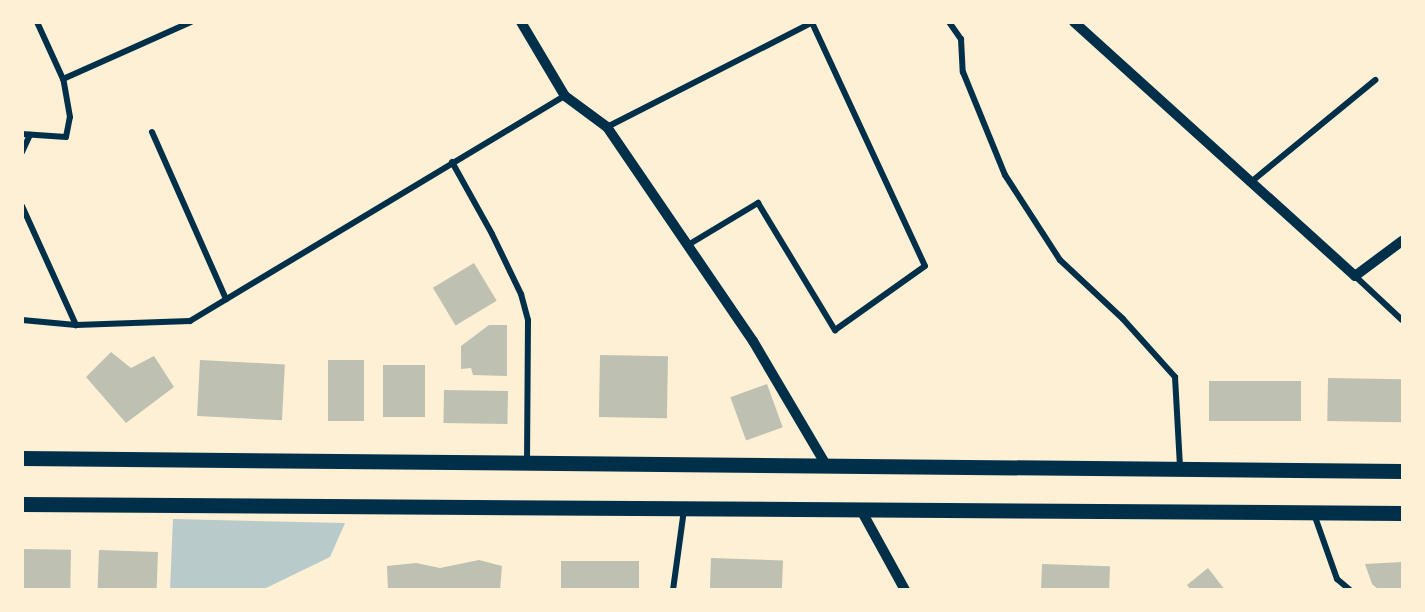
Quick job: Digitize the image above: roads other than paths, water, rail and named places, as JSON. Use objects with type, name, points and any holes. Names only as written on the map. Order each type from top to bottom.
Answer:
[{"type":"main road","points":[[22,458],[1402,471]]},
{"type":"main road","points":[[22,504],[1402,513]]},
{"type":"street","points":[[22,134],[66,137],[70,117],[63,79],[38,22]]},
{"type":"street","points":[[63,79],[191,22]]},
{"type":"street","points":[[950,22],[961,39],[963,72],[1005,175],[1060,260],[1123,319],[1175,377],[1180,468]]},
{"type":"street","points":[[523,23],[565,96],[607,126],[753,341],[826,465]]},
{"type":"street","points":[[607,126],[812,23],[925,266],[835,330],[758,203],[687,245]]},
{"type":"street","points":[[1077,24],[1402,320]]},
{"type":"street","points":[[1251,182],[1376,80]]},
{"type":"street","points":[[22,320],[76,325],[190,321],[565,96]]},
{"type":"street","points":[[152,132],[226,299]]},
{"type":"street","points":[[22,152],[30,135]]},
{"type":"street","points":[[452,162],[511,274],[528,320],[526,463]]},
{"type":"street","points":[[22,206],[76,325]]},
{"type":"street","points":[[1355,276],[1402,241]]},
{"type":"street","points":[[673,590],[684,508]]},
{"type":"street","points":[[861,510],[905,590]]},
{"type":"street","points":[[1314,513],[1333,568],[1350,590]]},
{"type":"street","points":[[1337,590],[1344,584]]}]
